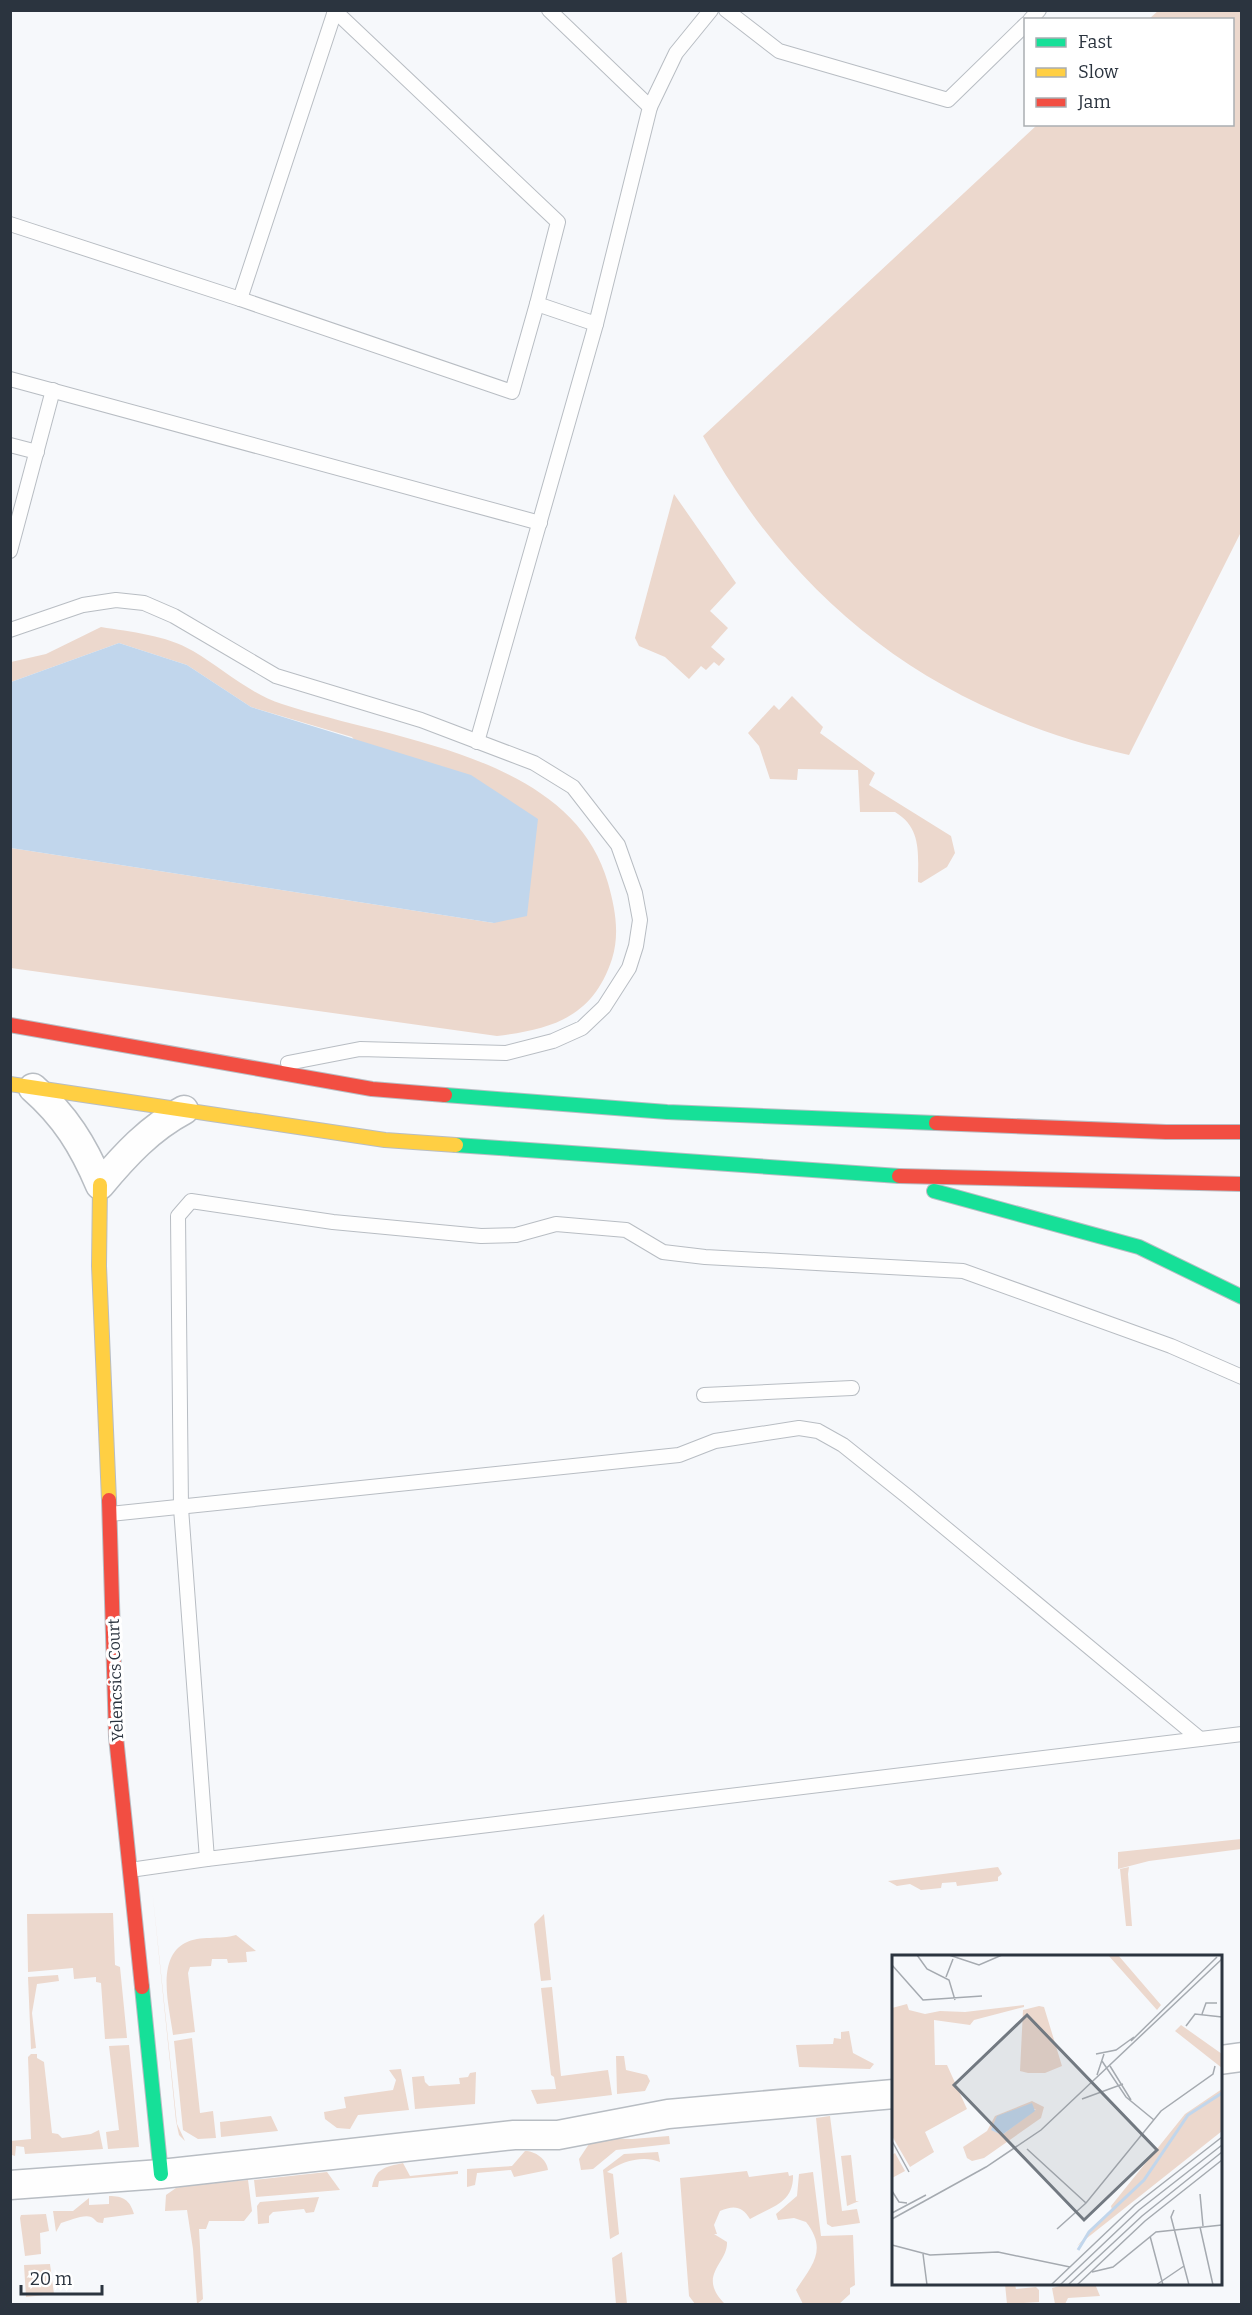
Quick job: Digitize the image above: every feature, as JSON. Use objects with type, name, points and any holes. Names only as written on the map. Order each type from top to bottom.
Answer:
[{"type":"main road","points":[[10,1025],[372,1089],[667,1112],[1166,1132],[1242,1132]]},
{"type":"main road","points":[[22,1086],[385,1140],[877,1176],[1242,1184]]},
{"type":"main road","points":[[877,1176],[1047,1220],[1139,1247],[1242,1297]]},
{"type":"main road","name":"Yelencsics Court","points":[[100,1185],[99,1266],[110,1514],[116,1737],[161,2174]]},
{"type":"street","name":"Yelencsics Court","points":[[22,1086],[58,1110],[89,1158],[100,1185]]},
{"type":"street","points":[[100,1185],[128,1152],[163,1121],[184,1110]]},
{"type":"street","points":[[1222,2060],[1242,2057]]},
{"type":"street","points":[[10,2185],[161,2174],[514,2135],[558,2135],[668,2114],[892,2094]]},
{"type":"lane","points":[[549,10],[650,107]]},
{"type":"lane","points":[[477,742],[596,324],[650,107],[676,53],[711,10]]},
{"type":"lane","points":[[726,10],[779,51],[948,100],[1024,26]]},
{"type":"lane","points":[[10,224],[240,299],[512,392],[558,222],[335,11],[240,299]]},
{"type":"lane","points":[[537,304],[596,324]]},
{"type":"lane","points":[[10,379],[540,523]]},
{"type":"lane","points":[[10,551],[53,390]]},
{"type":"lane","points":[[10,445],[37,452]]},
{"type":"lane","points":[[10,630],[83,605],[116,600],[144,603],[174,615],[276,676],[421,720],[534,763],[573,787],[618,845],[635,893],[640,920],[636,946],[629,968],[604,1007],[582,1028],[553,1041],[506,1053],[360,1049],[258,1069]]},
{"type":"lane","points":[[207,1858],[182,1508],[178,1216],[191,1201],[333,1222],[481,1236],[516,1236],[556,1224],[626,1230],[663,1252],[673,1254],[963,1271],[1171,1346],[1242,1377]]},
{"type":"lane","points":[[704,1395],[852,1388]]},
{"type":"lane","points":[[110,1514],[680,1455],[715,1441],[799,1428],[818,1431],[843,1445],[908,1497],[1200,1739]]},
{"type":"lane","points":[[130,1870],[207,1858],[1242,1734]]},
{"type":"shaded area","points":[[1159,10],[1241,11],[1241,532],[1129,755],[1060,736],[996,712],[936,681],[880,644],[829,601],[783,552],[741,497],[703,436],[1036,126],[1234,126],[1234,18],[1150,18]]},
{"type":"shaded area","points":[[674,494],[736,583],[710,611],[728,628],[711,647],[725,659],[719,666],[714,662],[706,670],[701,666],[689,679],[665,657],[639,646],[635,638]]},
{"type":"shaded area","points":[[101,627],[148,635],[183,646],[270,700],[423,742],[472,759],[518,779],[557,806],[588,840],[608,883],[613,902],[616,940],[604,979],[594,995],[568,1017],[553,1024],[497,1036],[11,968],[11,848],[494,923],[352,737],[251,707],[187,665],[119,643],[11,682],[11,662],[46,654]]},
{"type":"shaded area","points":[[792,696],[823,727],[820,733],[875,773],[869,785],[951,836],[955,853],[947,867],[921,883],[918,882],[917,842],[910,826],[895,812],[860,812],[858,770],[798,769],[797,780],[770,779],[759,746],[748,733],[774,705],[779,710]]},
{"type":"shaded area","points":[[1241,1839],[1241,1849],[1149,1861],[1118,1869],[1118,1852]]},
{"type":"shaded area","points":[[998,1867],[1002,1874],[998,1877],[998,1881],[957,1886],[956,1882],[942,1883],[941,1888],[921,1890],[910,1884],[897,1886],[888,1881]]},
{"type":"shaded area","points":[[1129,1867],[1132,1926],[1126,1926],[1120,1869]]},
{"type":"shaded area","points":[[152,1888],[177,2124],[185,2141],[179,2135],[176,2121]]},
{"type":"shaded area","points":[[113,1913],[115,1965],[120,1967],[127,2038],[105,2039],[101,1983],[96,1982],[96,1977],[74,1979],[73,1968],[28,1972],[27,1914]]},
{"type":"shaded area","points":[[544,1914],[551,1980],[541,1981],[534,1924]]},
{"type":"shaded area","points":[[236,1935],[256,1951],[246,1952],[247,1962],[228,1963],[227,1959],[212,1959],[211,1966],[190,1967],[188,1973],[195,2032],[173,2035],[167,1972],[176,1950],[191,1941]]},
{"type":"shaded area","points":[[58,1975],[59,1981],[37,1984],[32,2013],[36,2048],[31,2049],[28,1977]]},
{"type":"shaded area","points":[[552,1987],[561,2076],[608,2070],[612,2095],[537,2104],[531,2090],[556,2089],[554,2077],[551,2075],[541,1988]]},
{"type":"shaded area","points":[[849,2031],[853,2053],[874,2064],[870,2069],[799,2067],[796,2045],[833,2044],[834,2038],[841,2039],[841,2032]]},
{"type":"shaded area","points":[[192,2038],[200,2113],[213,2111],[216,2138],[198,2139],[183,2130],[174,2041]]},
{"type":"shaded area","points":[[129,2045],[139,2147],[108,2149],[106,2132],[119,2130],[109,2046]]},
{"type":"shaded area","points":[[31,2054],[37,2054],[37,2058],[44,2062],[52,2133],[62,2138],[91,2134],[99,2130],[103,2149],[25,2154],[24,2147],[16,2146],[15,2156],[12,2155],[11,2141],[31,2139],[28,2057]]},
{"type":"shaded area","points":[[616,2056],[624,2056],[626,2070],[647,2075],[650,2081],[645,2091],[617,2094]]},
{"type":"shaded area","points":[[401,2069],[409,2110],[358,2115],[350,2129],[337,2128],[325,2119],[324,2112],[346,2108],[344,2097],[393,2090],[396,2080],[389,2070]]},
{"type":"shaded area","points":[[476,2072],[475,2104],[415,2109],[412,2077],[424,2076],[429,2086],[460,2084],[459,2078],[468,2077],[470,2073]]},
{"type":"shaded area","points":[[271,2116],[278,2131],[221,2137],[220,2122]]},
{"type":"shaded area","points":[[830,2116],[842,2211],[857,2209],[860,2223],[832,2227],[827,2224],[816,2118]]},
{"type":"shaded area","points":[[669,2136],[670,2144],[616,2150],[593,2169],[581,2170],[579,2159],[589,2144],[598,2138],[632,2139]]},
{"type":"shaded area","points":[[525,2151],[540,2156],[548,2170],[514,2177],[511,2170],[477,2173],[475,2185],[467,2187],[467,2169],[512,2166]]},
{"type":"shaded area","points":[[658,2152],[660,2162],[647,2159],[633,2160],[607,2172],[613,2174],[619,2234],[610,2239],[603,2170],[624,2154]]},
{"type":"shaded area","points":[[851,2155],[856,2201],[859,2201],[847,2206],[841,2156]]},
{"type":"shaded area","points":[[403,2163],[410,2176],[458,2171],[458,2174],[379,2181],[378,2187],[372,2187],[376,2176],[382,2169]]},
{"type":"shaded area","points":[[747,2171],[749,2177],[788,2172],[789,2176],[793,2175],[790,2192],[780,2203],[750,2219],[741,2209],[729,2208],[720,2211],[714,2225],[717,2234],[714,2234],[727,2242],[726,2250],[713,2277],[713,2285],[725,2304],[695,2304],[689,2296],[680,2178]]},
{"type":"shaded area","points":[[327,2172],[340,2190],[256,2197],[254,2180]]},
{"type":"shaded area","points":[[813,2172],[821,2236],[853,2235],[855,2285],[850,2288],[850,2294],[839,2304],[803,2304],[796,2290],[812,2265],[817,2249],[816,2241],[806,2222],[794,2218],[778,2220],[776,2214],[797,2196],[799,2174]]},
{"type":"shaded area","points":[[248,2180],[252,2211],[244,2221],[209,2221],[206,2229],[199,2229],[203,2299],[197,2304],[193,2249],[187,2210],[165,2211],[166,2195],[176,2188],[185,2186]]},
{"type":"shaded area","points":[[109,2196],[125,2200],[134,2214],[104,2218],[103,2223],[88,2216],[80,2217],[61,2223],[56,2232],[53,2211],[73,2211],[89,2198],[89,2205],[109,2204]]},
{"type":"shaded area","points":[[319,2197],[314,2212],[306,2213],[304,2209],[273,2212],[269,2216],[269,2223],[258,2224],[257,2206],[260,2202]]},
{"type":"shaded area","points":[[46,2214],[49,2231],[40,2233],[41,2254],[25,2256],[21,2215]]},
{"type":"shaded area","points":[[622,2252],[627,2304],[616,2304],[612,2258]]},
{"type":"shaded area","points":[[50,2264],[54,2294],[26,2297],[24,2265]]},
{"type":"shaded area","points":[[1005,2285],[1015,2285],[1016,2289],[1036,2287],[1039,2290],[1039,2302],[1007,2304]]},
{"type":"shaded area","points":[[1063,2285],[1095,2285],[1100,2296],[1068,2298],[1065,2304],[1055,2304],[1052,2288]]},
{"type":"water","points":[[119,643],[187,665],[251,707],[471,775],[538,819],[527,916],[494,923],[11,848],[11,682]]},
{"type":"traffic: fast","points":[[445,1095],[667,1112],[936,1123]]},
{"type":"traffic: fast","points":[[456,1145],[899,1176]]},
{"type":"traffic: fast","points":[[934,1191],[1139,1247],[1242,1297]]},
{"type":"traffic: fast","points":[[142,1987],[161,2174]]},
{"type":"traffic: slow","points":[[10,1084],[385,1140],[456,1145]]},
{"type":"traffic: slow","points":[[100,1185],[99,1266],[109,1500]]},
{"type":"traffic: jam","points":[[10,1025],[372,1089],[445,1095]]},
{"type":"traffic: jam","points":[[936,1123],[1166,1132],[1242,1132]]},
{"type":"traffic: jam","points":[[899,1176],[1242,1184]]},
{"type":"traffic: jam","points":[[109,1500],[116,1737],[142,1987]]}]
